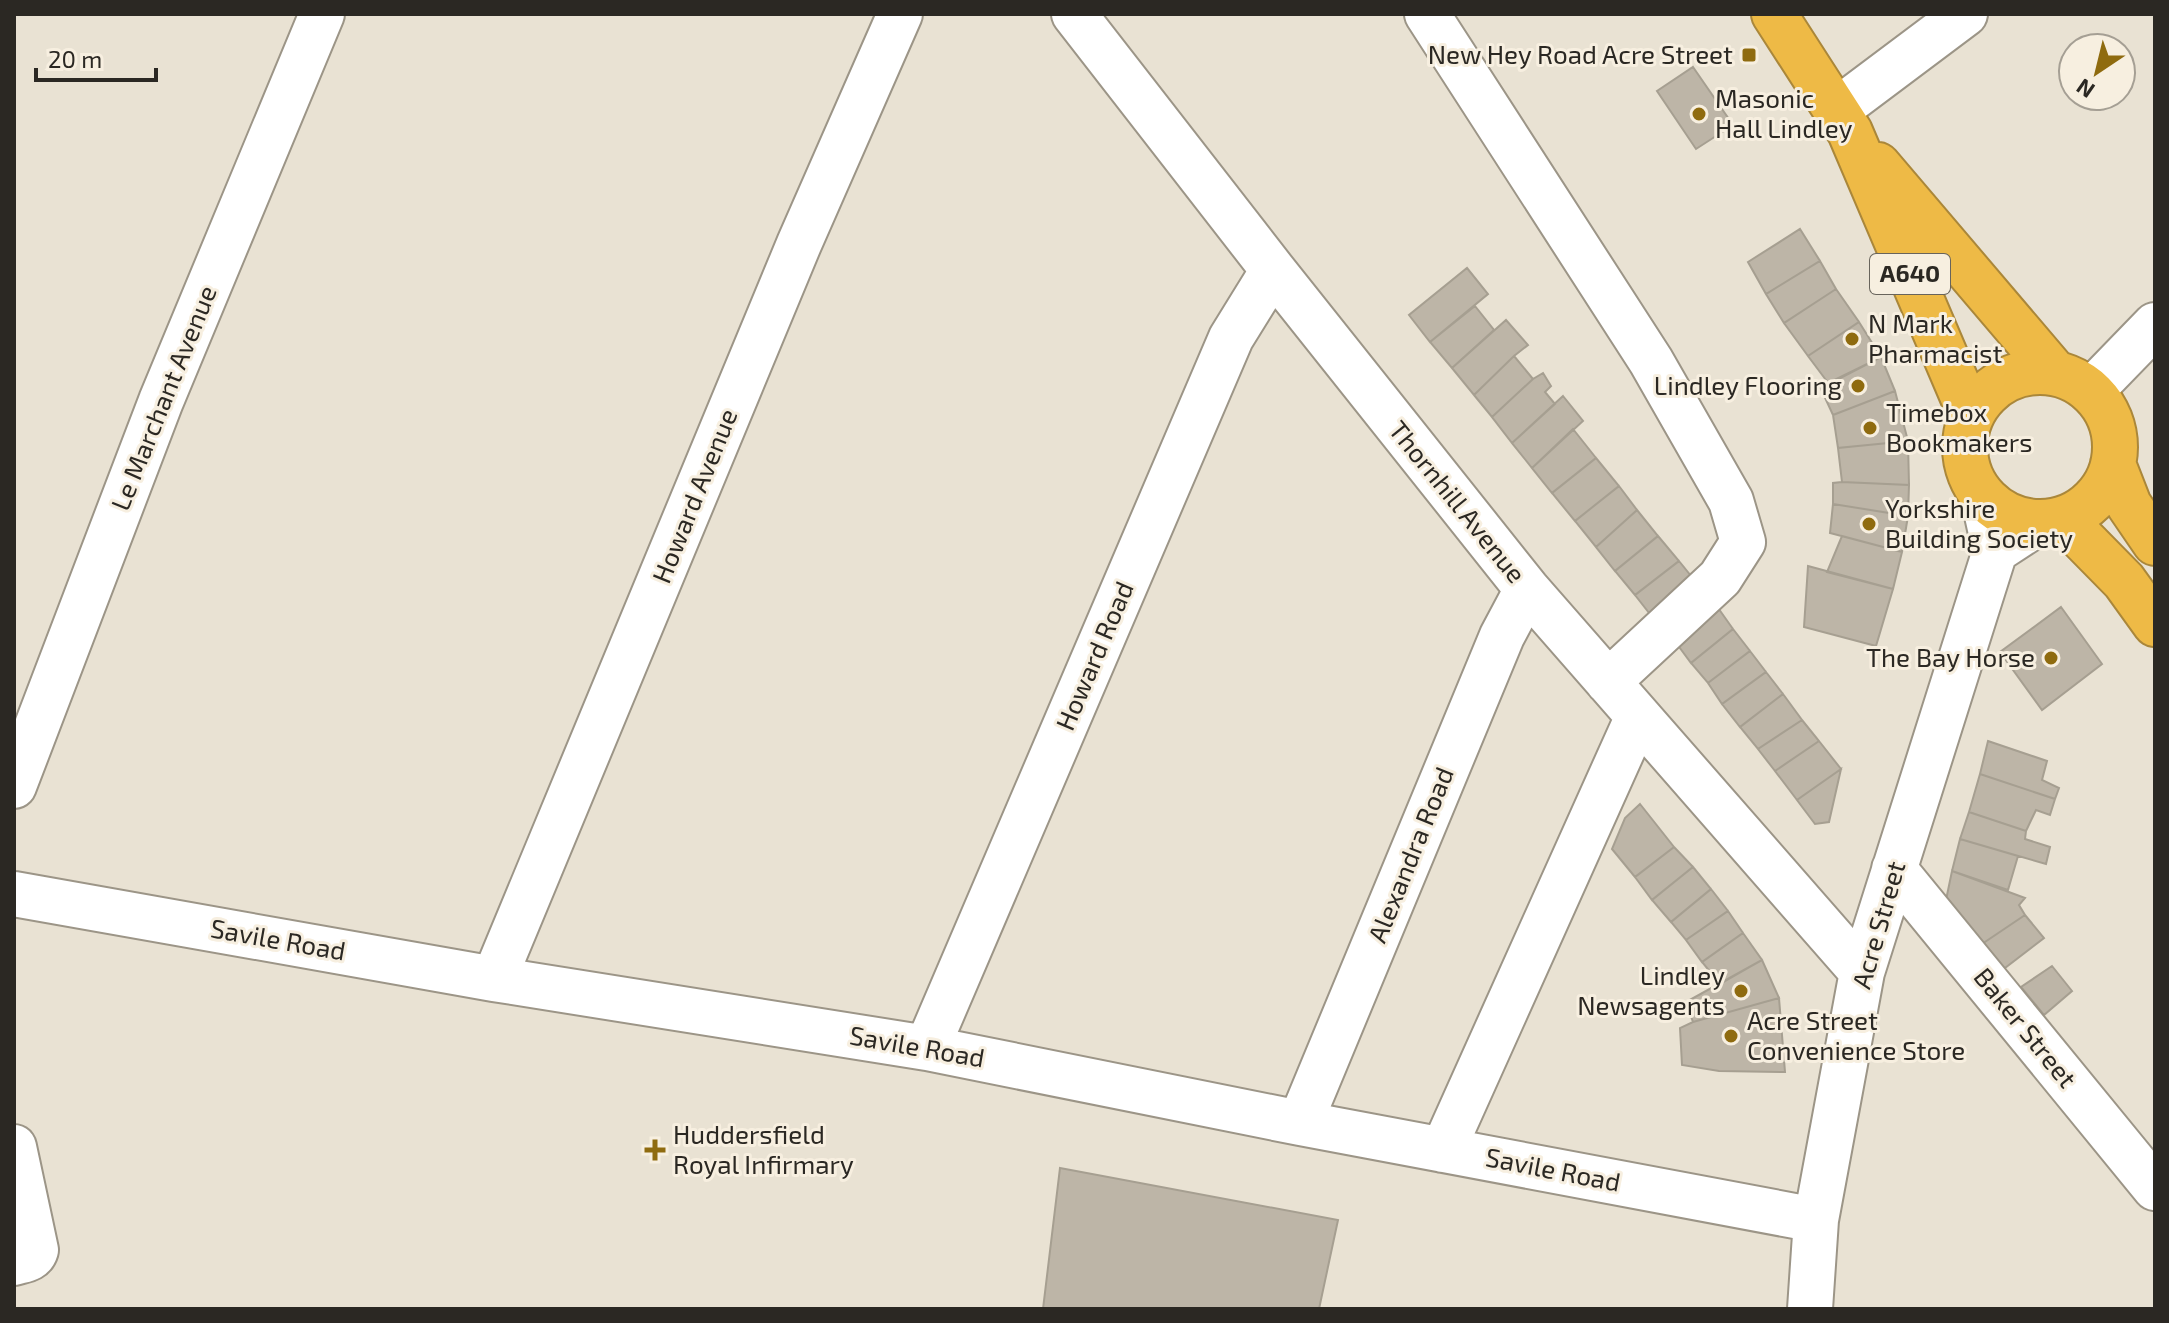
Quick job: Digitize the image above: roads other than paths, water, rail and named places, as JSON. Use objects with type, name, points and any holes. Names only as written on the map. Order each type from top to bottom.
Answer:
[{"type":"highway","name":"A640","points":[[1774,14],[1844,121],[2073,382],[2106,409],[2114,431],[2110,477],[2098,496],[2080,512],[2051,521]]},
{"type":"highway","name":"A640","points":[[1844,121],[1971,416]]},
{"type":"highway","points":[[2073,382],[2029,372],[2005,380],[1985,395],[1971,416],[1965,437],[1965,459],[1983,497],[2017,519],[2051,521],[2124,581],[2155,624]]},
{"type":"highway","name":"A640","points":[[2113,464],[2129,505],[2155,543]]},
{"type":"street","name":"Le Marchant Avenue","points":[[14,786],[161,401],[322,14]]},
{"type":"street","name":"Howard Avenue","points":[[494,979],[799,244],[900,14]]},
{"type":"street","name":"Thornhill Avenue","points":[[1074,14],[1527,589],[1862,972]]},
{"type":"street","points":[[1427,14],[1651,361],[1731,501],[1743,542],[1720,578],[1608,682]]},
{"type":"street","points":[[1844,121],[1965,14]]},
{"type":"street","name":"Howard Road","points":[[927,1048],[1231,338],[1273,270]]},
{"type":"street","points":[[2073,382],[2155,325]]},
{"type":"street","points":[[1983,497],[1995,551],[2051,521]]},
{"type":"street","name":"Acre Street","points":[[1810,1309],[1816,1220],[1862,972],[1995,551]]},
{"type":"street","name":"Alexandra Road","points":[[1300,1123],[1502,636],[1527,589]]},
{"type":"street","points":[[1443,1150],[1638,716]]},
{"type":"street","name":"Baker Street","points":[[1894,869],[2155,1188]]},
{"type":"street","name":"Savile Road","points":[[14,894],[494,979],[927,1048],[1300,1123],[1816,1220]]},
{"type":"street","points":[[14,1147],[36,1250],[34,1256],[14,1263]]},
{"type":"place","name":"New Hey Road Acre Street","points":[[1749,55]]},
{"type":"place","name":"Masonic Hall Lindley","points":[[1699,114]]},
{"type":"place","name":"N Mark Pharmacist","points":[[1852,339]]},
{"type":"place","name":"Lindley Flooring","points":[[1858,386]]},
{"type":"place","name":"Timebox Bookmakers","points":[[1870,428]]},
{"type":"place","name":"Yorkshire Building Society","points":[[1869,524]]},
{"type":"place","name":"The Bay Horse","points":[[2051,658]]},
{"type":"place","name":"Lindley Newsagents","points":[[1741,991]]},
{"type":"place","name":"Acre Street Convenience Store","points":[[1731,1036]]},
{"type":"place","name":"Huddersfield Royal Infirmary","points":[[655,1150]]}]
